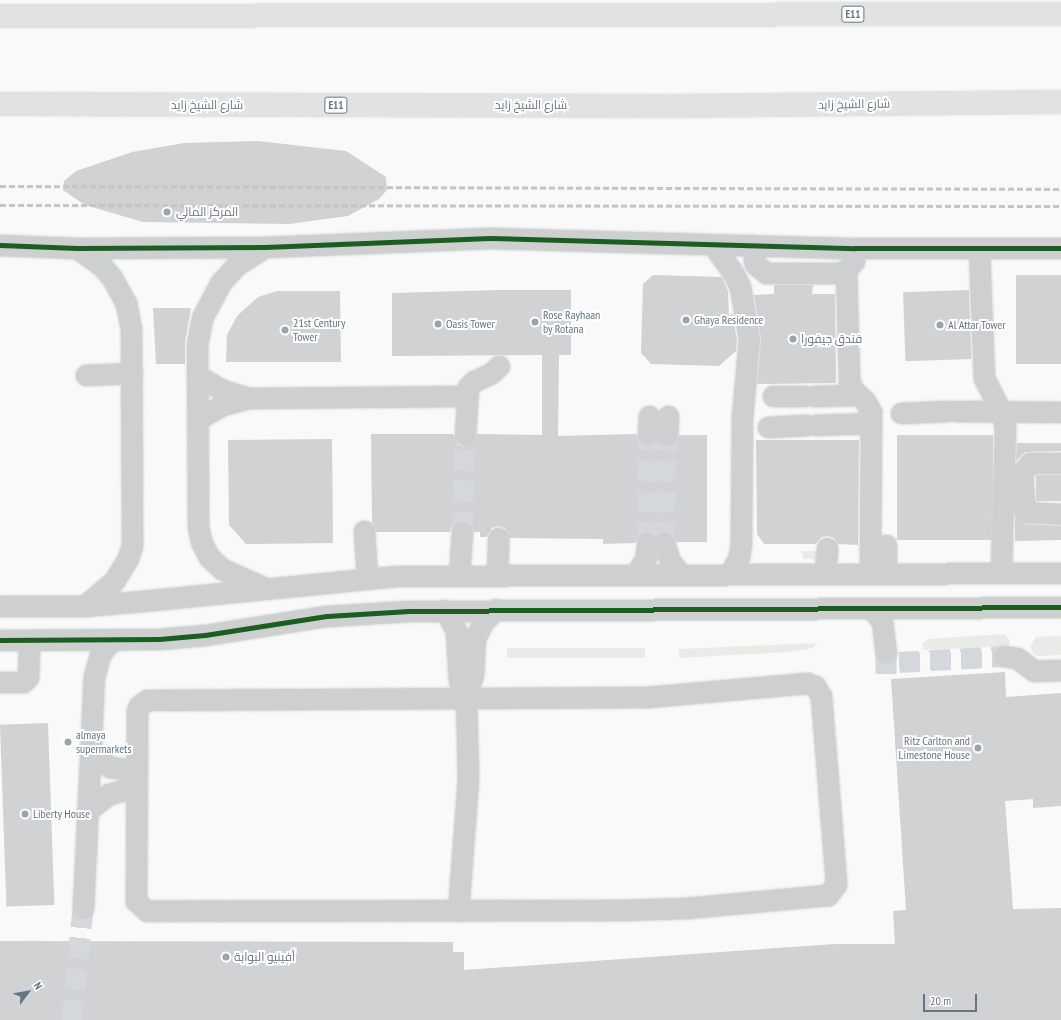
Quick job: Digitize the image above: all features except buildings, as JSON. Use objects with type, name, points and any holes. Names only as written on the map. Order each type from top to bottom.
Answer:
[{"type":"highway","points":[[645,13],[666,0]]},
{"type":"highway","name":"E11","points":[[0,16],[645,13],[1061,14]]},
{"type":"highway","name":"شارع الشيخ زايد","points":[[0,104],[671,106],[1061,102]]},
{"type":"street","points":[[0,245],[77,248],[265,246],[490,238],[855,248],[1061,248]]},
{"type":"street","points":[[713,244],[732,270],[740,288],[749,340],[742,423],[741,543],[739,557],[730,574]]},
{"type":"street","points":[[752,245],[755,264],[766,273],[839,273],[846,270],[854,260],[855,248]]},
{"type":"street","points":[[265,246],[237,265],[221,282],[207,305],[199,331],[198,526],[201,542],[209,557],[222,569],[244,581],[267,588]]},
{"type":"street","points":[[77,248],[102,266],[126,303],[130,321],[132,373],[132,545],[128,558],[114,581],[84,606]]},
{"type":"street","points":[[978,249],[984,378],[1002,413],[1006,444],[1001,573]]},
{"type":"street","points":[[846,270],[849,380],[856,395],[869,406],[871,423],[878,573]]},
{"type":"street","points":[[465,434],[467,396],[470,384],[490,374],[499,366]]},
{"type":"street","points":[[86,375],[132,373]]},
{"type":"street","points":[[198,376],[222,390],[249,398]]},
{"type":"street","points":[[773,396],[856,395]]},
{"type":"street","points":[[198,419],[222,405],[249,398],[467,396]]},
{"type":"street","points":[[901,413],[951,411],[1002,413],[1061,412]]},
{"type":"street","points":[[768,427],[871,423]]},
{"type":"street","points":[[1061,462],[1030,463],[1022,473],[1025,512],[1061,514]]},
{"type":"street","points":[[364,531],[367,578]]},
{"type":"street","points":[[459,575],[462,532]]},
{"type":"street","points":[[497,574],[498,538]]},
{"type":"street","points":[[635,575],[656,543],[680,575]]},
{"type":"street","points":[[878,573],[886,545]]},
{"type":"street","points":[[826,573],[827,548]]},
{"type":"street","points":[[0,606],[84,606],[367,578],[459,575],[1061,573]]},
{"type":"street","points":[[871,608],[882,622],[892,652],[900,620],[909,607]]},
{"type":"street","points":[[0,640],[113,641],[205,635],[327,616],[445,610],[1061,607]]},
{"type":"street","points":[[466,697],[473,674],[475,638],[483,622],[496,609]]},
{"type":"street","points":[[445,610],[456,631],[458,673],[466,697],[468,779],[458,911]]},
{"type":"street","points":[[0,682],[23,682],[28,677],[29,641]]},
{"type":"street","points":[[83,908],[94,678],[100,655],[106,646],[113,641]]},
{"type":"street","points":[[1004,656],[1017,658],[1034,671],[1061,670]]},
{"type":"street","points":[[811,684],[818,689],[821,696],[836,884],[832,892],[824,896],[686,908],[268,913],[142,909],[135,896],[137,779],[137,711],[139,706],[147,700],[647,697],[811,684]]},
{"type":"street","points":[[90,752],[110,767],[137,779]]},
{"type":"street","points":[[87,811],[109,794],[137,779]]},
{"type":"shaded area","points":[[802,551],[823,551],[816,563],[813,559],[803,559]]},
{"type":"shaded area","points":[[1004,634],[1009,639],[1010,646],[923,650],[923,643],[928,639]]},
{"type":"shaded area","points":[[1061,636],[1061,655],[1037,656],[1030,646],[1036,637]]},
{"type":"shaded area","points":[[818,643],[813,648],[787,652],[679,658],[679,649]]},
{"type":"shaded area","points":[[507,648],[645,648],[645,658],[507,658]]},
{"type":"tunnel","points":[[647,543],[648,434]]},
{"type":"tunnel","points":[[462,532],[465,435]]},
{"type":"tunnel","points":[[664,543],[667,435]]},
{"type":"tunnel","points":[[886,653],[886,678]]},
{"type":"tunnel","points":[[899,662],[1004,656]]},
{"type":"tunnel","points":[[72,1020],[83,908]]},
{"type":"railway","points":[[0,186],[1061,189]]},
{"type":"railway","points":[[0,205],[1061,206]]},
{"type":"cycle path","points":[[0,245],[77,248],[265,247],[490,238],[855,248],[1061,248]]},
{"type":"cycle path","points":[[0,640],[159,639],[205,635],[327,616],[409,611],[1061,607]]},
{"type":"place","name":"المركز المالي","points":[[167,212]]},
{"type":"place","name":"Ghaya Residence","points":[[686,320]]},
{"type":"place","name":"Rose Rayhaan by Rotana","points":[[535,322]]},
{"type":"place","name":"Oasis Tower","points":[[438,324]]},
{"type":"place","name":"Al Attar Tower","points":[[940,325]]},
{"type":"place","name":"21st Century Tower","points":[[285,330]]},
{"type":"place","name":"فندق جيفورا","points":[[793,339]]},
{"type":"place","name":"almaya supermarkets","points":[[68,742]]},
{"type":"place","name":"Ritz Carlton and Limestone House","points":[[978,748]]},
{"type":"place","name":"Liberty House","points":[[25,814]]},
{"type":"place","name":"أفينيو البوابة","points":[[226,957]]}]
